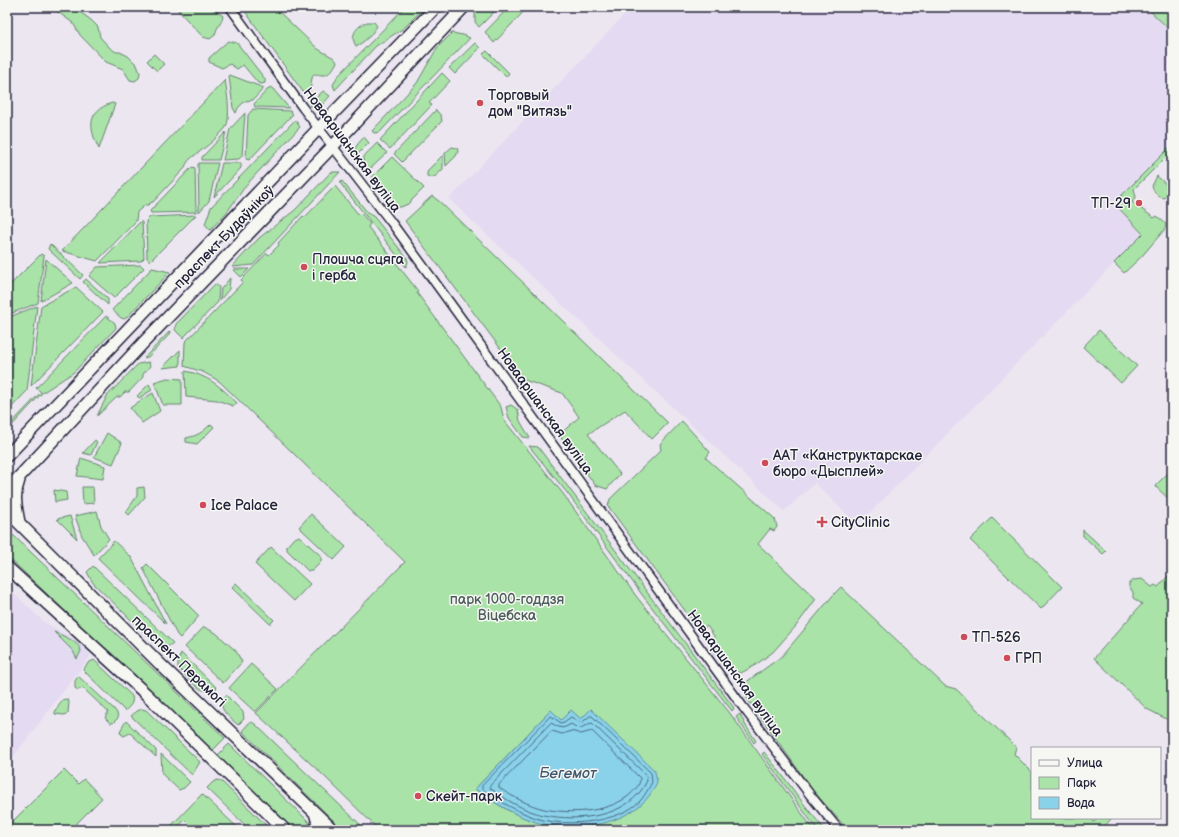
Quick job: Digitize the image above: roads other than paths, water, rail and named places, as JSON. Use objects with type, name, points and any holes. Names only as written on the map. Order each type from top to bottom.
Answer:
[{"type":"main road","name":"праспект Будаўнікоў","points":[[7,456],[436,7]]},
{"type":"main road","name":"праспект Будаўнікоў","points":[[7,490],[139,347],[333,146],[456,10]]},
{"type":"main road","points":[[18,522],[15,490],[22,474]]},
{"type":"main road","name":"праспект Перамогі","points":[[7,511],[162,666],[333,830]]},
{"type":"main road","points":[[7,567],[146,694],[285,830]]},
{"type":"main road","points":[[315,813],[318,823],[315,830]]},
{"type":"street","name":"Новааршанская вуліца","points":[[230,7],[450,303],[743,707],[801,784],[839,830]]},
{"type":"water","name":"Бегемот","points":[[591,709],[655,771],[657,783],[649,796],[639,806],[627,814],[598,824],[568,827],[553,826],[539,823],[513,813],[475,789],[551,710],[561,720],[571,710],[581,719]]},
{"type":"place","name":"Торговый дом \"Витязь\"","points":[[480,103]]},
{"type":"place","name":"ТП-29","points":[[1139,203]]},
{"type":"place","name":"Плошча сцяга і герба","points":[[304,267]]},
{"type":"place","name":"ААТ «Канструктарскае бюро «Дысплей»","points":[[765,463]]},
{"type":"place","name":"Ice Palace","points":[[203,505]]},
{"type":"place","name":"CityClinic","points":[[822,522]]},
{"type":"place","name":"ТП-526","points":[[964,637]]},
{"type":"place","name":"ГРП","points":[[1007,658]]},
{"type":"place","name":"Скейт-парк","points":[[418,796]]},
{"type":"park label","name":"парк 1000-годдзя Віцебска","points":[[507,608]]}]
